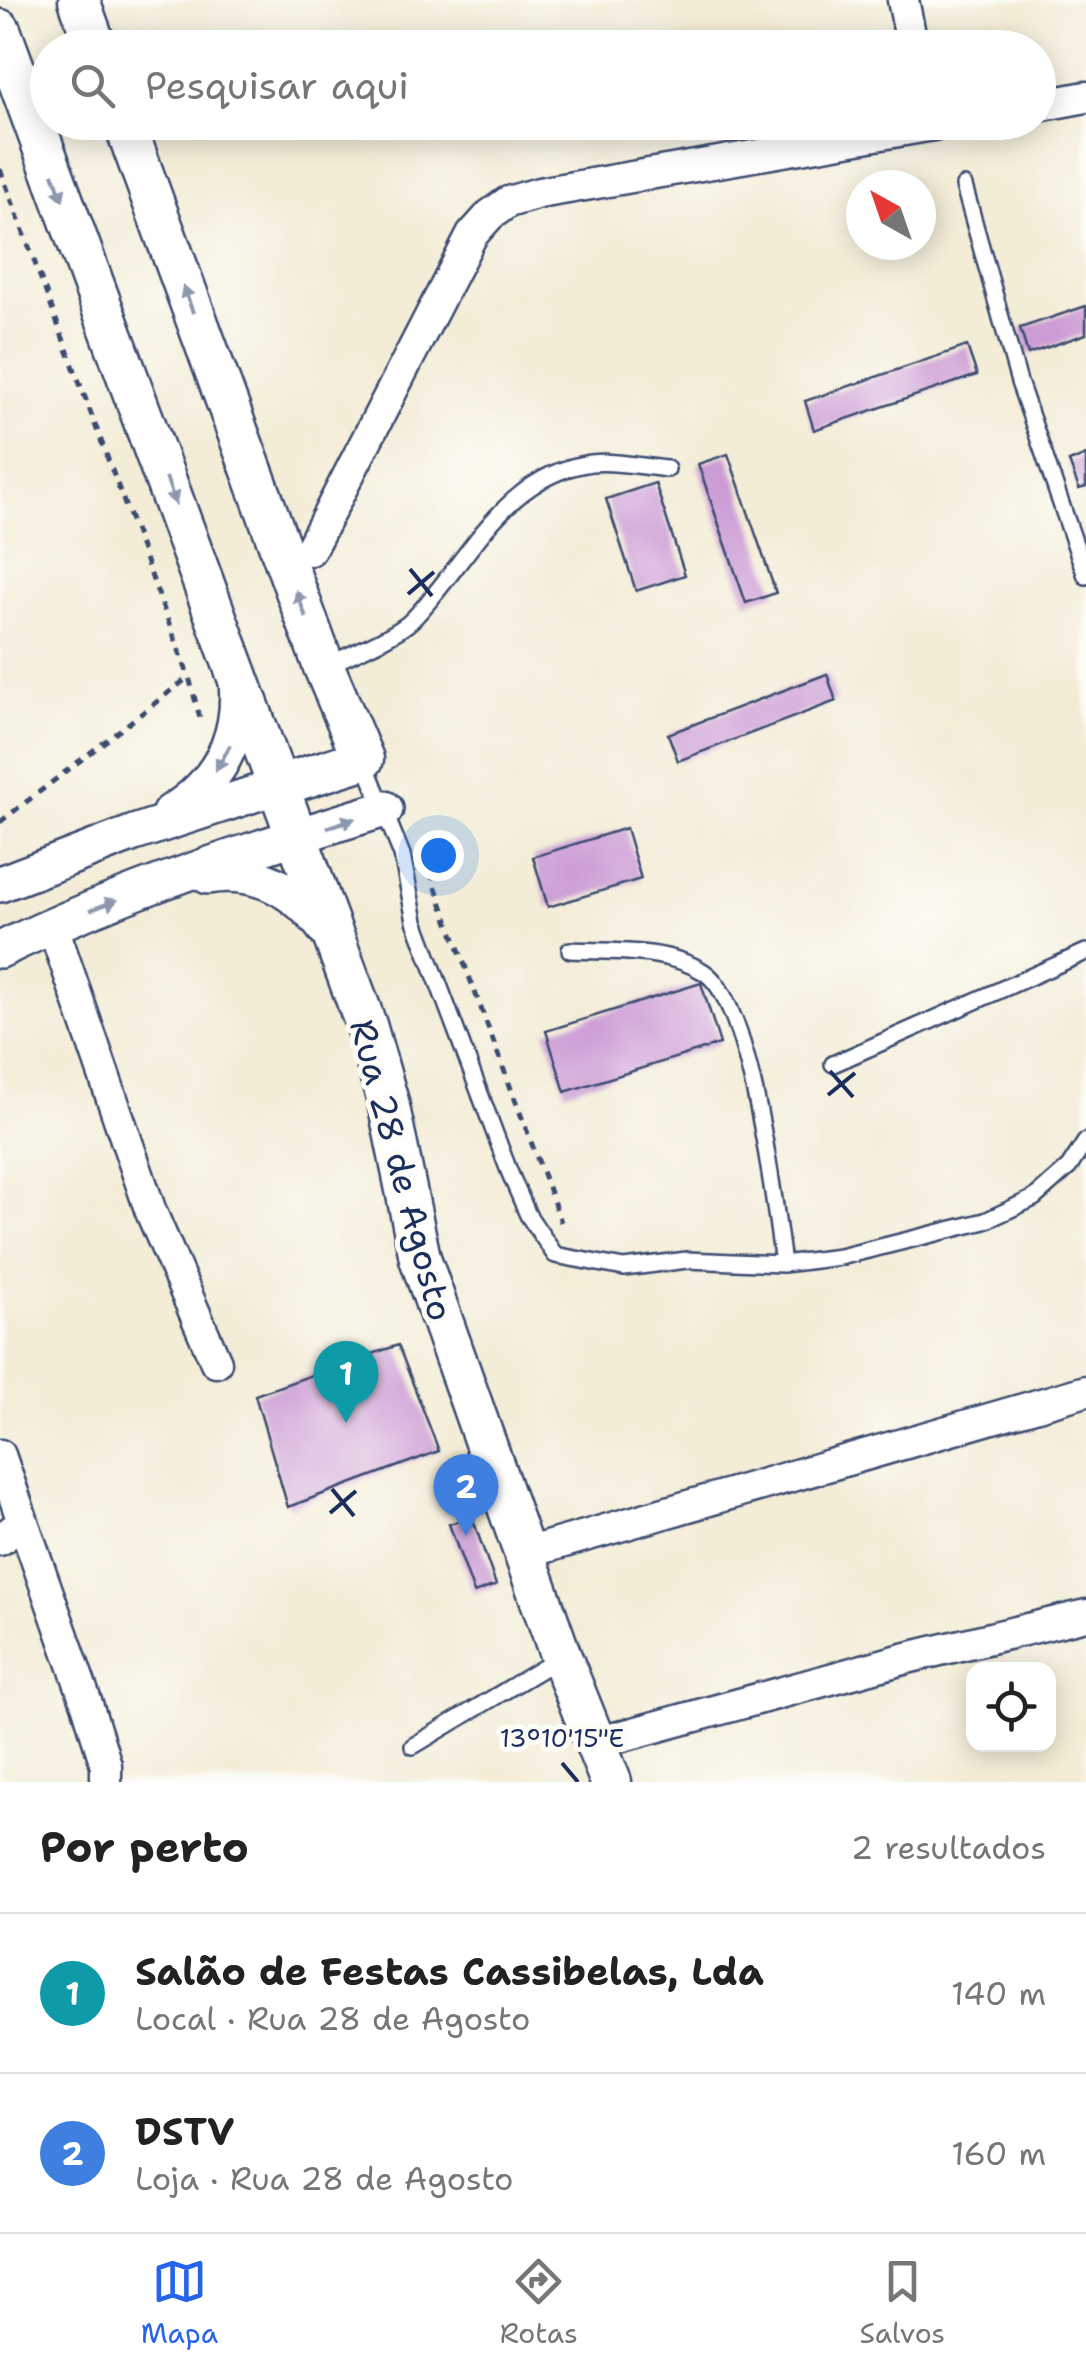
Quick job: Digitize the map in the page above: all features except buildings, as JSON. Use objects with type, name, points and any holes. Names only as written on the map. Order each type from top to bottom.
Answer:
[{"type":"main road","points":[[78,0],[89,30]]},
{"type":"main road","name":"Rua 28 de Agosto","points":[[0,30],[30,111]]},
{"type":"main road","name":"Rua 28 de Agosto","points":[[41,140],[366,1025],[388,1102],[420,1258],[562,1657],[611,1782]]},
{"type":"main road","points":[[131,140],[324,667],[363,759],[278,786]]},
{"type":"street","points":[[903,0],[909,30]]},
{"type":"street","points":[[1056,103],[1086,97]]},
{"type":"street","points":[[310,550],[472,235],[490,215],[508,202],[539,192],[841,140]]},
{"type":"street","points":[[134,833],[181,806],[218,769],[231,746],[237,720],[235,664]]},
{"type":"street","points":[[0,884],[134,833],[278,786]]},
{"type":"street","points":[[0,950],[52,924],[144,890],[385,809]]},
{"type":"street","points":[[144,890],[224,874],[261,878],[278,885],[306,906],[339,952]]},
{"type":"street","points":[[52,924],[151,1212],[216,1362]]},
{"type":"street","points":[[526,1553],[1086,1390]]},
{"type":"street","points":[[0,1455],[12,1531],[62,1625],[106,1764],[106,1782]]},
{"type":"street","points":[[596,1742],[907,1658],[1086,1615]]},
{"type":"lane","points":[[964,186],[1019,382],[1086,576]]},
{"type":"lane","points":[[324,667],[409,624],[500,511],[521,492],[556,474],[592,463],[668,469]]},
{"type":"lane","points":[[363,759],[402,854],[415,921],[509,1171],[528,1215],[556,1255],[624,1268],[687,1260],[783,1264],[840,1256],[985,1221],[1034,1198],[1069,1167],[1086,1141]]},
{"type":"lane","points":[[570,950],[678,958],[708,974],[726,998],[764,1140],[783,1264]]},
{"type":"lane","points":[[833,1064],[1086,952]]},
{"type":"lane","points":[[412,1746],[562,1657]]},
{"type":"path","points":[[0,169],[189,677],[201,719],[197,737]]},
{"type":"path","points":[[0,822],[189,677]]},
{"type":"place","name":"Salão de Festas Cassibelas, Lda","points":[[346,1423]]},
{"type":"place","name":"DSTV","points":[[466,1536]]}]
